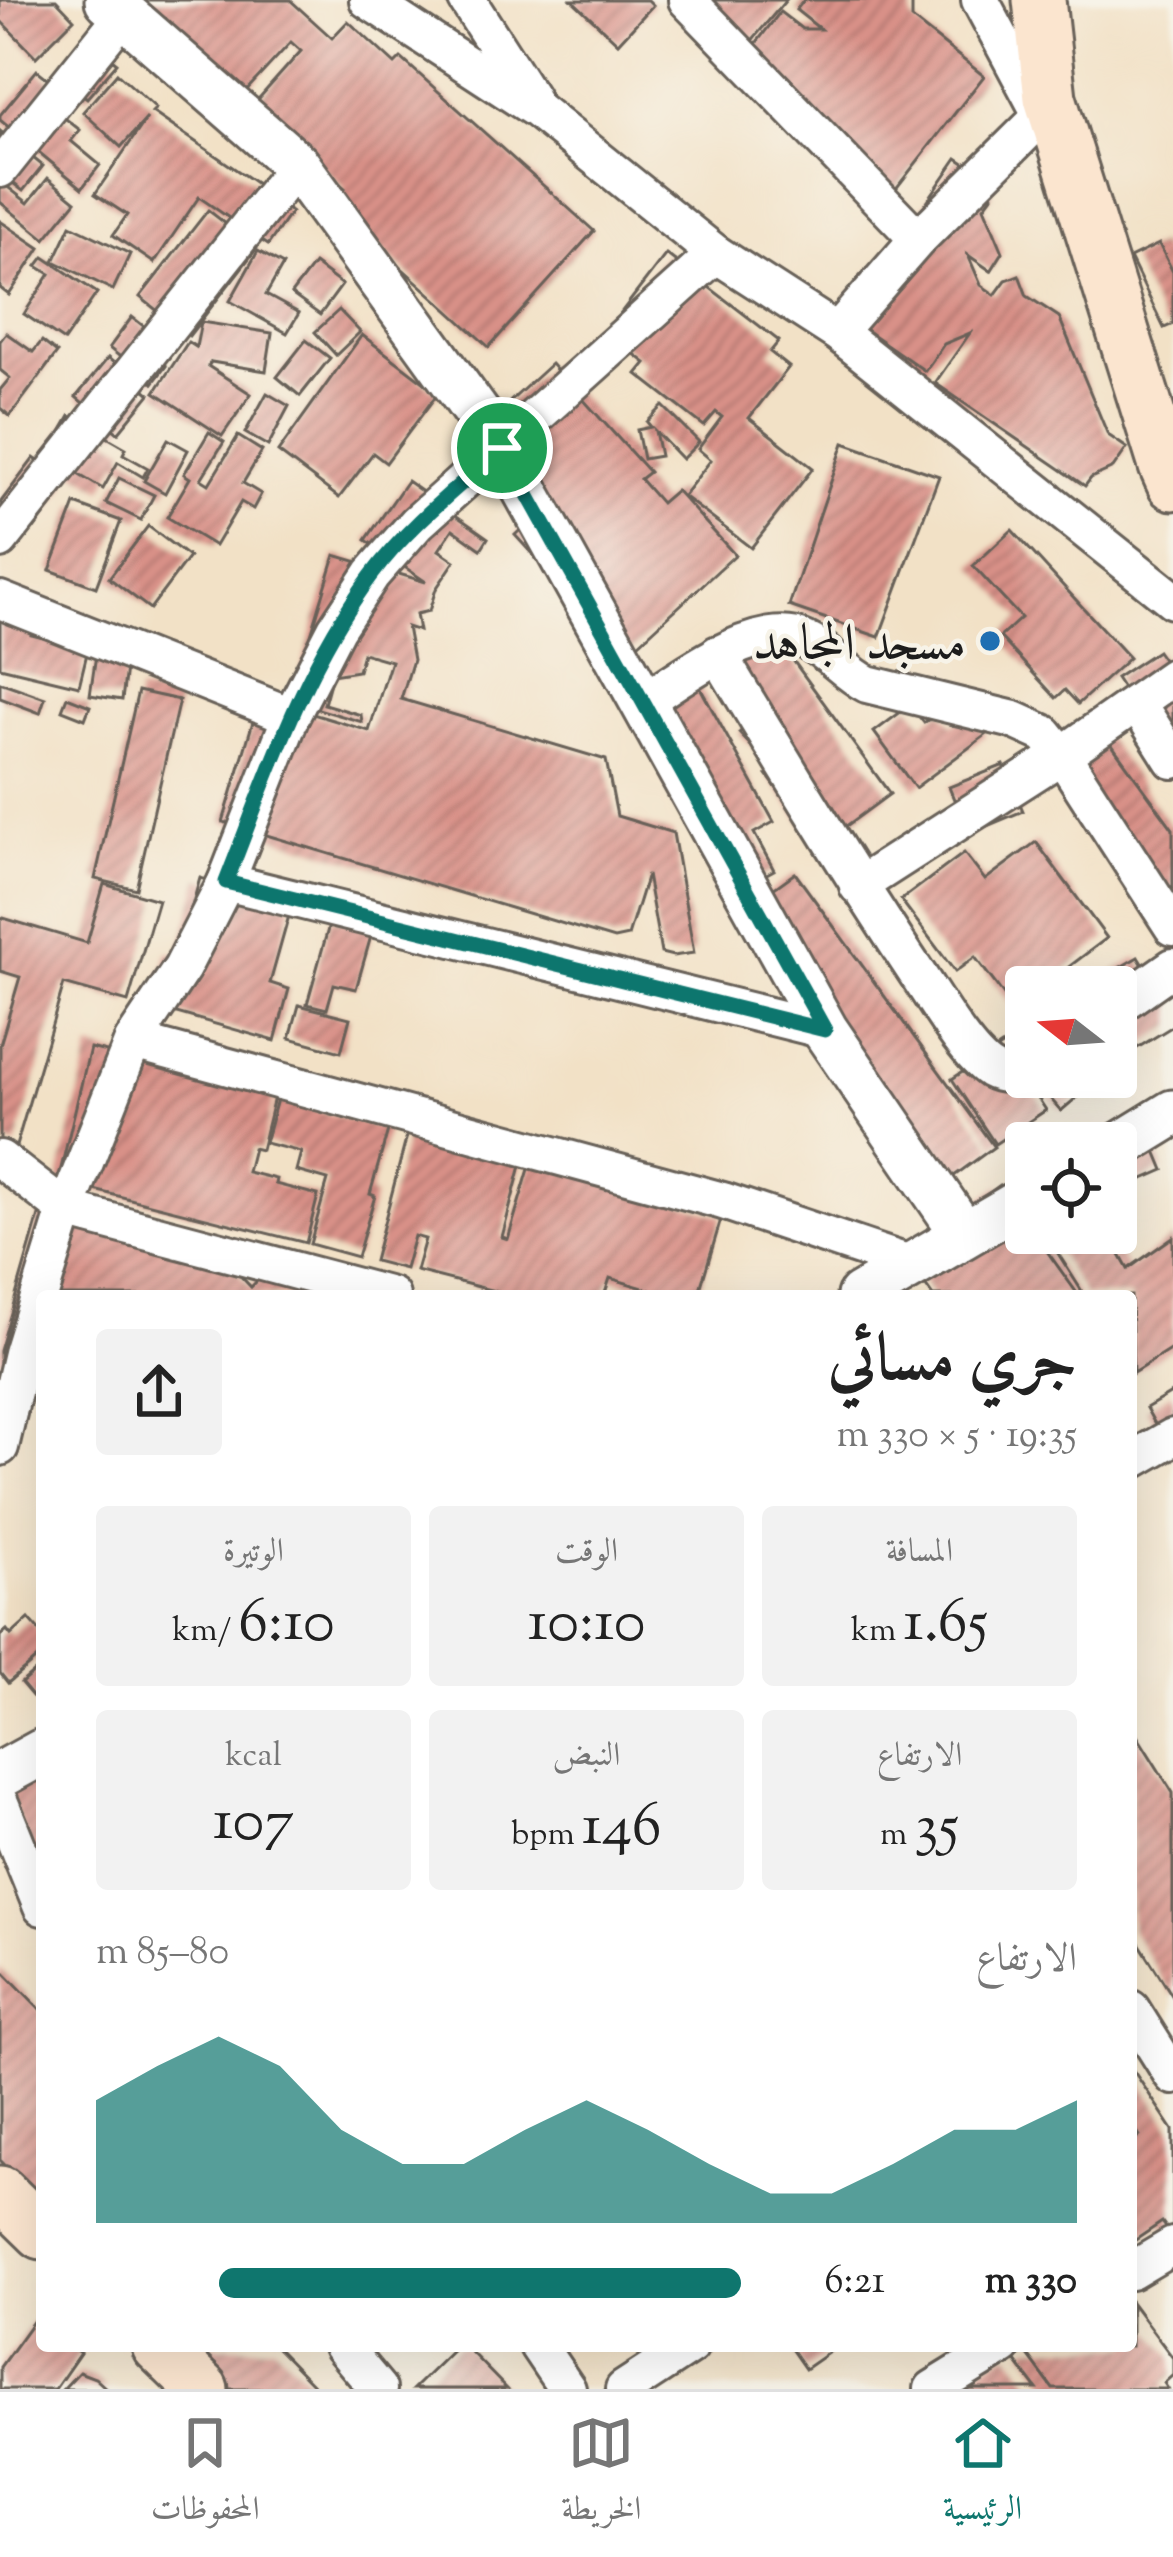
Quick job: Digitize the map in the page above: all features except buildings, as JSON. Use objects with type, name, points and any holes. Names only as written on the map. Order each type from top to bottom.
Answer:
[{"type":"main road","points":[[1039,0],[1046,107],[1170,470]]},
{"type":"main road","points":[[0,2192],[36,2227]]},
{"type":"main road","points":[[164,2352],[202,2389]]},
{"type":"street","points":[[368,0],[537,110],[716,254],[837,332],[1173,600]]},
{"type":"street","points":[[467,0],[537,110]]},
{"type":"street","points":[[687,0],[918,238]]},
{"type":"street","points":[[837,332],[918,238],[1046,107],[980,0]]},
{"type":"street","points":[[0,170],[116,7],[297,165],[502,448],[825,1030],[964,1234]]},
{"type":"street","points":[[0,540],[297,165]]},
{"type":"street","points":[[0,1447],[27,1403],[11,1350],[133,1041],[182,968],[226,882],[291,716],[336,629],[372,574],[417,523],[716,254]]},
{"type":"street","points":[[0,600],[291,716]]},
{"type":"street","points":[[642,703],[718,654],[779,634],[795,636],[826,653],[847,674],[867,684],[1013,720],[1045,734],[1062,755],[1173,927]]},
{"type":"street","points":[[718,654],[858,886],[971,1050],[992,1070],[1005,1074]]},
{"type":"street","points":[[858,886],[1062,755],[1173,677]]},
{"type":"street","points":[[1137,703],[1173,760]]},
{"type":"street","points":[[226,882],[825,1030]]},
{"type":"street","points":[[1137,992],[1173,967]]},
{"type":"street","points":[[133,1041],[723,1201],[913,1265]]},
{"type":"street","points":[[1137,1135],[1173,1113]]},
{"type":"street","points":[[0,1160],[66,1210],[368,1290]]},
{"type":"street","points":[[870,1290],[1005,1210]]},
{"type":"street","points":[[1137,1458],[1173,1437]]},
{"type":"street","points":[[0,1775],[36,1755]]},
{"type":"street","points":[[0,1803],[36,1892]]},
{"type":"street","points":[[1142,2052],[1173,2077]]},
{"type":"street","points":[[1137,2267],[1173,2246]]},
{"type":"street","points":[[347,2352],[378,2389]]},
{"type":"street","points":[[542,2352],[567,2389]]},
{"type":"street","points":[[624,2389],[681,2352]]},
{"type":"street","points":[[933,2389],[993,2352]]},
{"type":"place","name":"مسجد المجاهد","points":[[990,641]]},
{"type":"route","points":[[502,448],[825,1030],[226,882],[291,716],[336,629],[372,574],[417,523],[502,448]]}]
